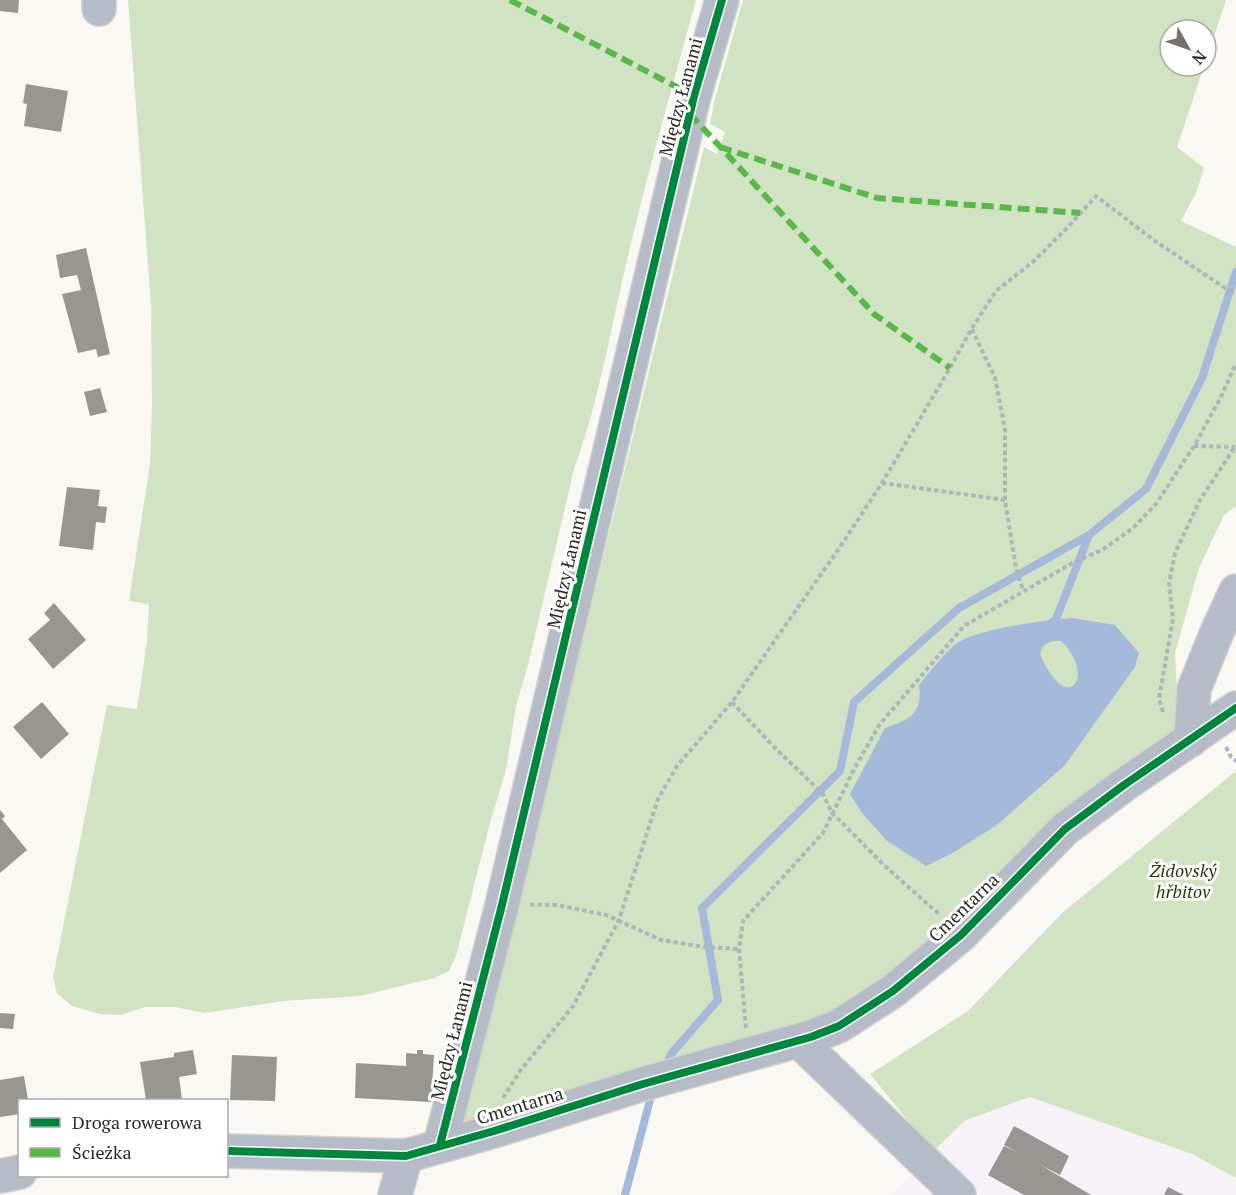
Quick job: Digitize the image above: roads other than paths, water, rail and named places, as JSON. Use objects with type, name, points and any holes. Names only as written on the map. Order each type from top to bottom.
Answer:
[{"type":"street","name":"Między Łanami","points":[[440,1146],[502,905],[694,96],[722,0]]},
{"type":"street","points":[[1178,731],[1217,632],[1236,591]]},
{"type":"street","name":"Cmentarna","points":[[228,1151],[406,1156],[643,1084],[799,1041],[839,1026],[893,991],[961,935],[1065,829],[1124,785],[1178,731],[1236,708]]},
{"type":"street","points":[[799,1041],[959,1195]]},
{"type":"street","points":[[395,1195],[406,1156]]},
{"type":"street","points":[[0,1176],[18,1172]]},
{"type":"water","points":[[1072,618],[1115,625],[1139,653],[1135,667],[1065,765],[997,825],[951,854],[926,866],[887,841],[862,813],[850,794],[885,728],[907,719],[916,709],[920,695],[919,685],[957,643],[967,638],[995,629]],"holes":[[[1051,641],[1061,641],[1072,654],[1077,667],[1078,677],[1074,685],[1068,687],[1060,684],[1050,673],[1040,654],[1043,646]]]},
{"type":"waterway","points":[[1048,626],[1056,619],[1089,535],[1146,489],[1202,378],[1236,272]]},
{"type":"waterway","points":[[665,1068],[671,1054],[718,1000],[702,908],[840,771],[854,702],[959,608],[1089,535]]},
{"type":"waterway","points":[[625,1195],[650,1100],[655,1090]]},
{"type":"park label","name":"Židovský hřbitov","points":[[1183,881]]}]
